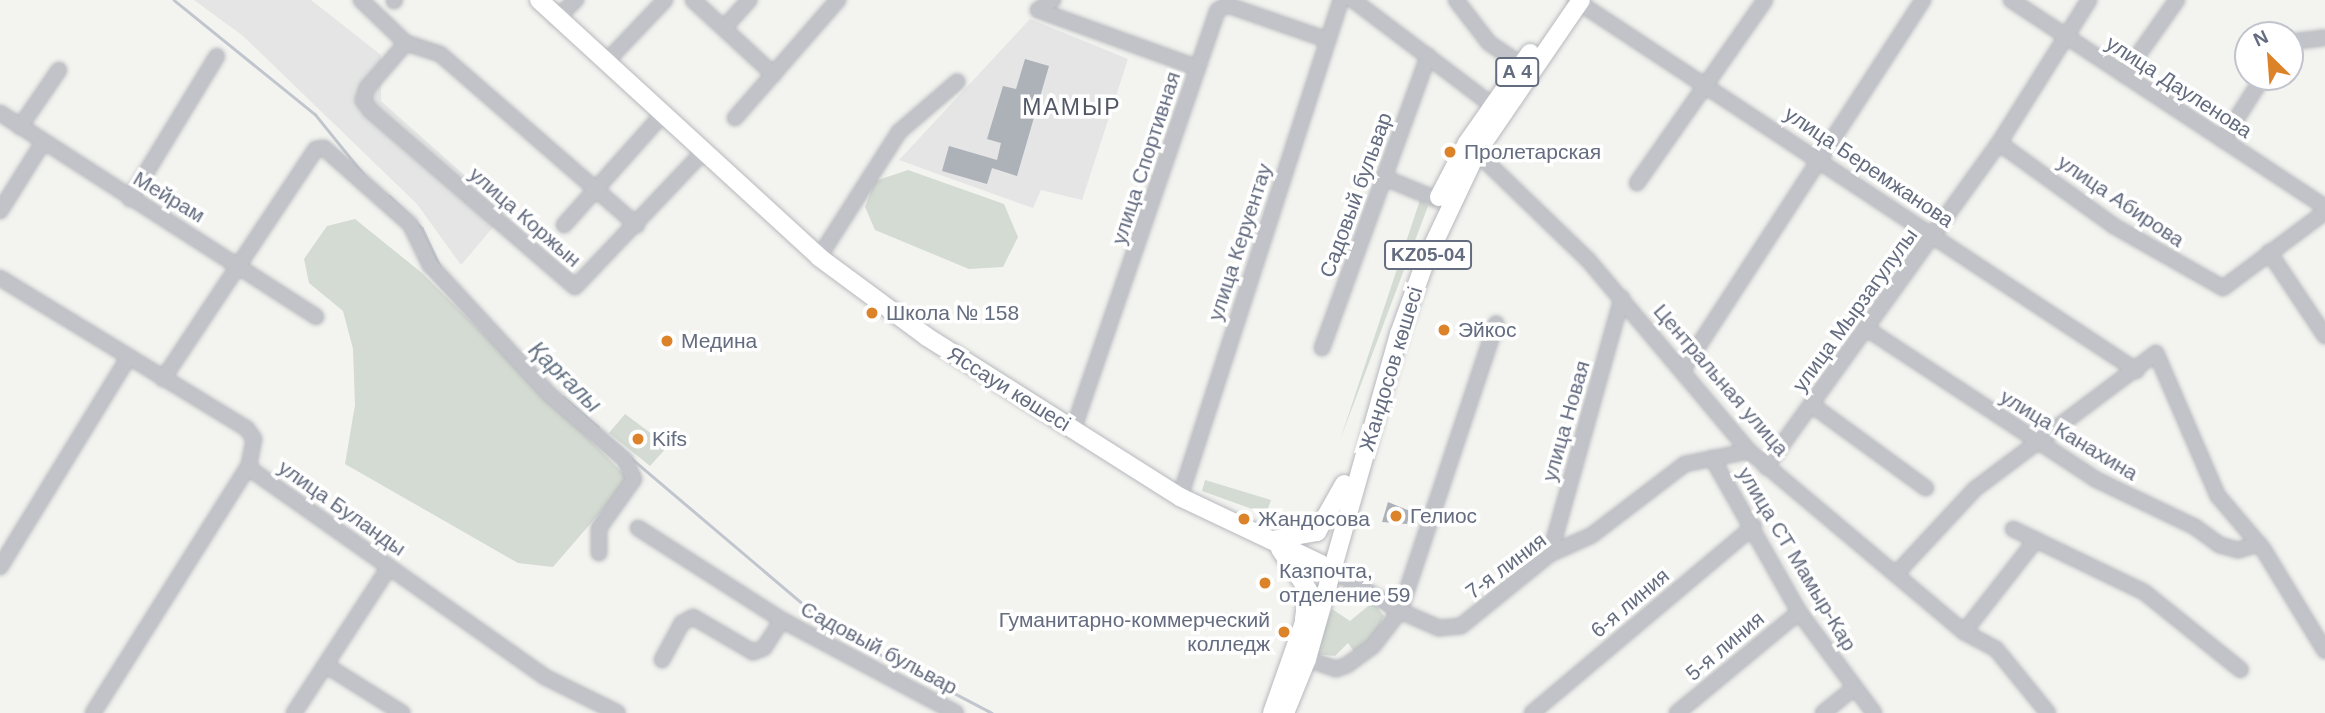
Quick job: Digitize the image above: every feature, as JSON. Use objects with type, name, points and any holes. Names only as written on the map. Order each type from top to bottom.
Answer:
[{"type":"main road","name":"Яссауи көшесі","points":[[539,0],[556,19],[819,257],[926,337],[1180,497],[1326,567]]},
{"type":"main road","name":"Жандосов көшесі","points":[[1326,567],[1399,334],[1472,148],[1493,106],[1522,65],[1575,1]]},
{"type":"main road","name":"Жандосов көшесі","points":[[1344,484],[1393,323],[1438,200],[1575,1]]},
{"type":"main road","name":"KZ05-04","points":[[1285,713],[1307,659],[1326,567],[1328,544],[1344,484]]},
{"type":"main road","points":[[1270,540],[1317,532],[1344,484]]},
{"type":"main road","points":[[1270,540],[1292,560],[1308,590],[1302,629]]},
{"type":"main road","name":"KZ05-04","points":[[1272,713],[1326,567]]},
{"type":"street","points":[[361,0],[406,43],[440,54],[637,225]]},
{"type":"street","points":[[556,19],[576,0]]},
{"type":"street","points":[[606,63],[665,0]]},
{"type":"street","points":[[693,0],[775,75]]},
{"type":"street","points":[[724,28],[749,0]]},
{"type":"street","points":[[735,118],[838,0]]},
{"type":"street","points":[[1054,0],[1038,10],[1198,68]]},
{"type":"street","name":"улица Керуентау","points":[[1180,497],[1341,0]]},
{"type":"street","points":[[1353,0],[1493,106]]},
{"type":"street","points":[[1456,0],[1489,43],[1522,65]]},
{"type":"street","points":[[1637,183],[1709,84],[1765,0]]},
{"type":"street","points":[[1684,368],[1923,0]]},
{"type":"street","name":"улица Дауленова","points":[[2011,0],[2063,37],[2325,207]]},
{"type":"street","name":"улица Мырзагулулы","points":[[1766,467],[1999,144],[2063,37],[2089,0]]},
{"type":"street","points":[[2124,75],[2178,0]]},
{"type":"street","name":"улица Беремжанова","points":[[1575,1],[1709,84],[2137,371]]},
{"type":"street","name":"улица Спортивная","points":[[1073,430],[1221,6],[1328,40]]},
{"type":"street","points":[[2304,40],[2325,38]]},
{"type":"street","name":"улица Коржын","points":[[406,43],[367,88],[363,100],[371,111],[575,287],[637,225],[703,152]]},
{"type":"street","points":[[130,199],[217,56]]},
{"type":"street","name":"Садовый бульвар","points":[[1322,348],[1428,56]]},
{"type":"street","points":[[20,127],[59,70]]},
{"type":"street","points":[[819,257],[899,132],[957,82]]},
{"type":"street","points":[[2223,141],[2254,91]]},
{"type":"street","name":"Мейрам","points":[[0,114],[42,144],[238,263],[316,317]]},
{"type":"street","points":[[564,225],[663,115]]},
{"type":"street","points":[[0,211],[42,144]]},
{"type":"street","name":"улица Абирова","points":[[1999,144],[2114,226],[2223,288],[2269,252]]},
{"type":"street","name":"Центральная улица","points":[[1472,148],[1622,298],[1684,368],[1749,451],[1964,632],[1996,649],[2048,713]]},
{"type":"street","points":[[163,379],[316,149],[334,152],[411,224],[430,265],[548,393],[625,460],[634,479],[599,528],[599,553]]},
{"type":"street","points":[[1385,178],[1438,200]]},
{"type":"street","points":[[2325,212],[2269,252],[2325,336]]},
{"type":"street","name":"улица Буланды","points":[[0,278],[247,429],[255,449],[249,465],[562,688],[618,713]]},
{"type":"street","name":"улица Новая","points":[[1550,554],[1622,298]]},
{"type":"street","points":[[1307,659],[1336,670],[1347,666],[1373,646],[1400,611],[1496,324]]},
{"type":"street","name":"улица Канахина","points":[[1867,329],[2095,479],[2195,527],[2220,545],[2238,550],[2259,544]]},
{"type":"street","points":[[1896,574],[1975,489],[2037,441],[2137,371],[2156,353],[2218,496],[2259,544],[2325,651]]},
{"type":"street","points":[[0,567],[128,358]]},
{"type":"street","points":[[1812,405],[1926,488]]},
{"type":"street","name":"7-я линия","points":[[1326,567],[1400,611],[1439,628],[1461,626],[1550,554],[1592,535],[1685,464],[1749,451]]},
{"type":"street","name":"улица СТ Мамыр-Кар","points":[[1712,458],[1754,526],[1799,612],[1853,689],[1874,713]]},
{"type":"street","points":[[93,713],[249,465]]},
{"type":"street","name":"6-я линия","points":[[1532,713],[1754,526]]},
{"type":"street","name":"Садовый бульвар","points":[[638,528],[782,620],[956,713]]},
{"type":"street","points":[[2013,529],[2144,592],[2241,670]]},
{"type":"street","points":[[1964,632],[2036,540]]},
{"type":"street","points":[[294,713],[389,567]]},
{"type":"street","name":"5-я линия","points":[[1677,713],[1799,612]]},
{"type":"street","points":[[662,660],[682,623],[693,617],[753,652],[764,648],[782,620]]},
{"type":"street","points":[[327,666],[402,713]]},
{"type":"street","points":[[1823,713],[1853,689]]},
{"type":"shaded area","points":[[194,0],[311,0],[381,55],[381,101],[506,212],[461,265],[417,204],[243,36]]},
{"type":"shaded area","points":[[1030,19],[1128,59],[1082,200],[1041,190],[1033,208],[899,160]]},
{"type":"shaded area","points":[[908,170],[1004,204],[1018,237],[1003,267],[969,269],[875,230],[865,207],[875,181]]},
{"type":"shaded area","points":[[1420,200],[1428,206],[1340,440]]},
{"type":"shaded area","points":[[355,219],[422,273],[629,479],[553,567],[518,563],[345,464],[355,405],[353,349],[343,311],[309,283],[304,259],[327,226]]},
{"type":"shaded area","name":"Kifs","points":[[625,414],[668,446],[650,466],[609,433]]},
{"type":"shaded area","points":[[1205,480],[1271,500],[1266,514],[1202,491]]},
{"type":"shaded area","points":[[1373,602],[1384,616],[1374,637],[1355,653],[1348,643],[1335,656],[1315,654],[1332,609],[1350,621]]},
{"type":"building","points":[[1025,59],[1049,66],[1017,176],[992,168],[987,184],[942,171],[949,146],[997,160],[1001,143],[987,139],[1003,86],[1016,89]]},
{"type":"building","name":"Гелиос","points":[[1388,502],[1410,511],[1407,524],[1382,522]]},
{"type":"waterway","name":"Қарғалы","points":[[174,0],[315,114],[365,176]]},
{"type":"waterway","name":"Қарғалы","points":[[389,196],[422,228],[440,266]]},
{"type":"waterway","name":"Қарғалы","points":[[563,397],[598,427]]},
{"type":"waterway","name":"Қарғалы","points":[[631,458],[834,630],[992,713]]},
{"type":"place","name":"Пролетарская","points":[[1450,152]]},
{"type":"place","name":"Школа № 158","points":[[872,313]]},
{"type":"place","name":"Эйкос","points":[[1444,330]]},
{"type":"place","name":"Медина","points":[[667,341]]},
{"type":"place","name":"Kifs","points":[[638,439]]},
{"type":"place","name":"Гелиос","points":[[1396,516]]},
{"type":"place","name":"Жандосова","points":[[1244,519]]},
{"type":"place","name":"Казпочта, отделение 59","points":[[1265,583]]},
{"type":"place","name":"Гуманитарно-коммерческий колледж","points":[[1284,632]]},
{"type":"district","name":"МАМЫР","points":[[1072,107]]}]
